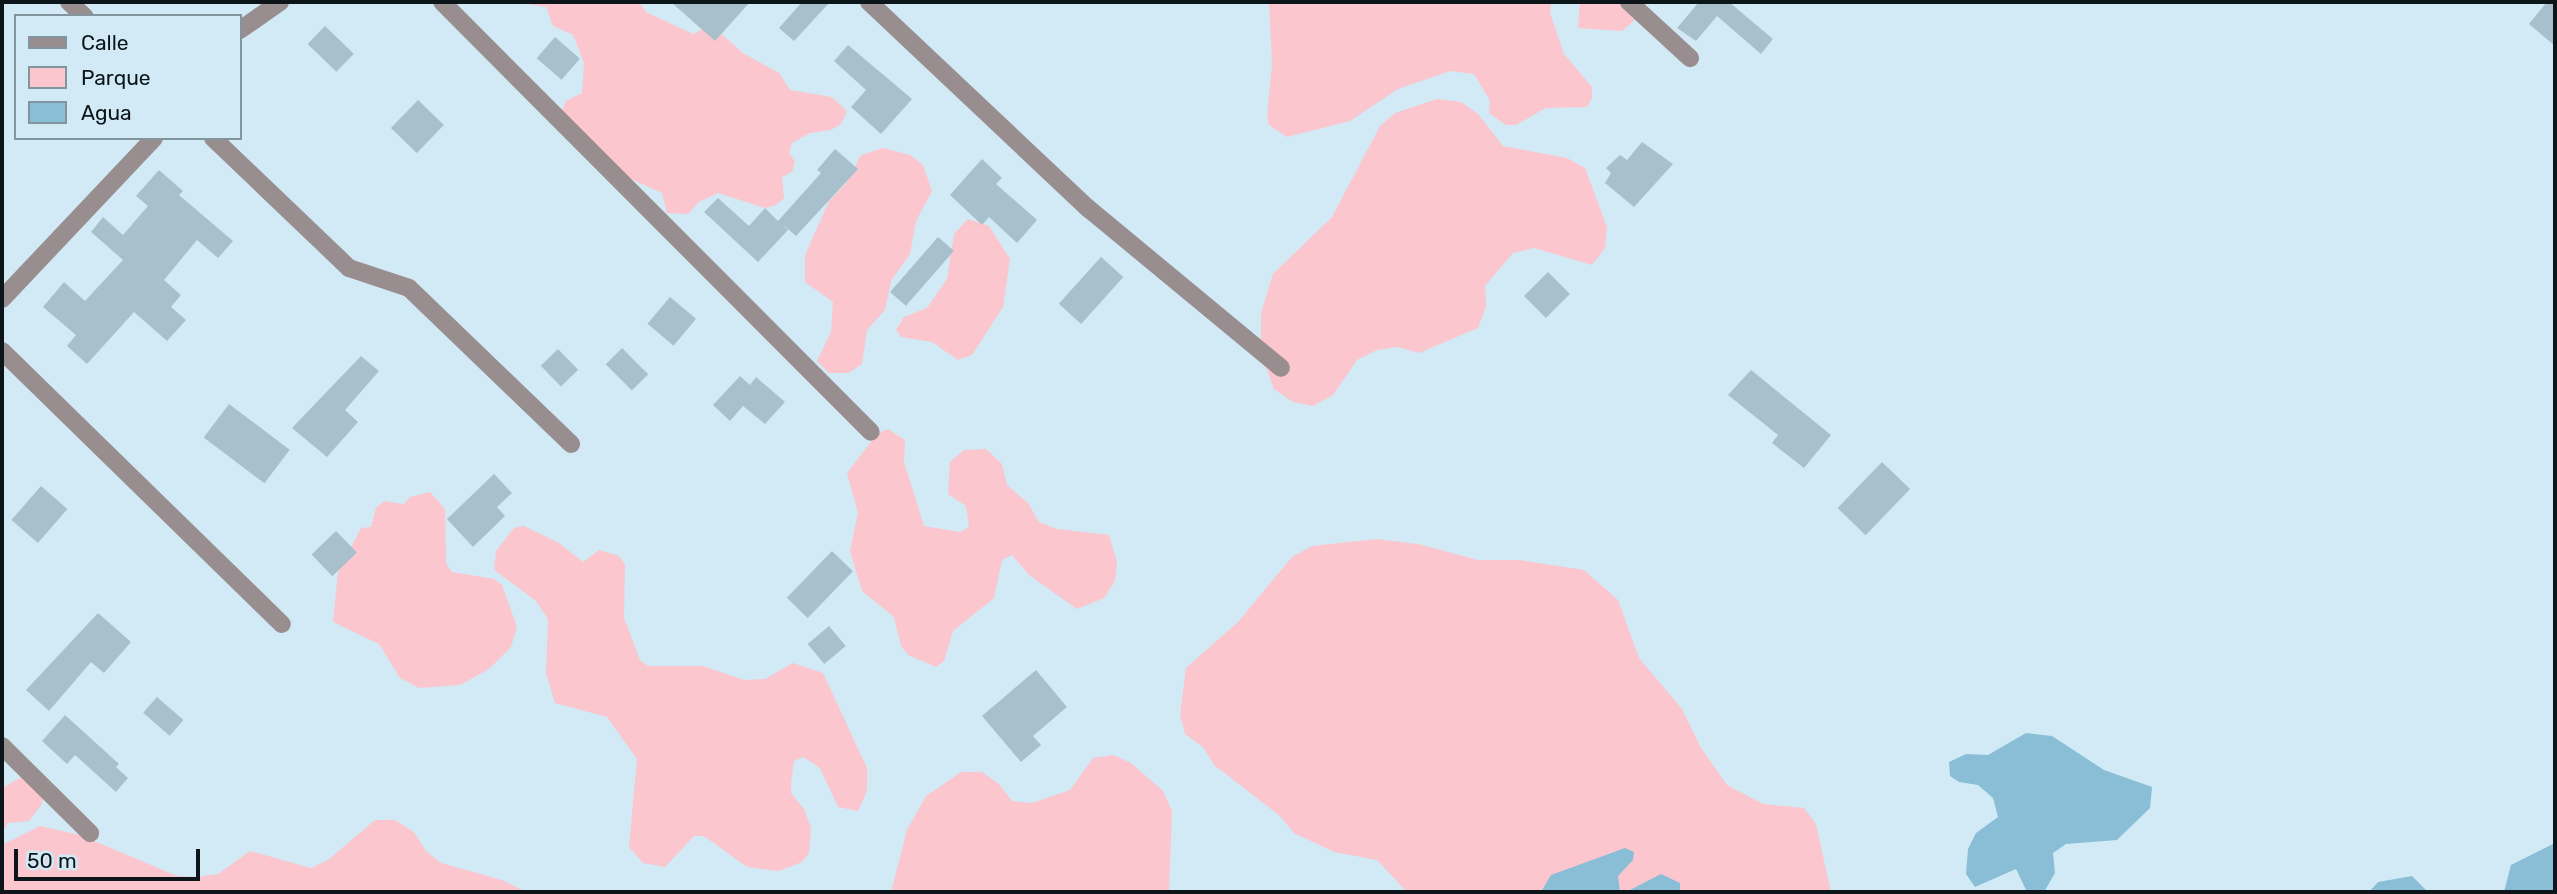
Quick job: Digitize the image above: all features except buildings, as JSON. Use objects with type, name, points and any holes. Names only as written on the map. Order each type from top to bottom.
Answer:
[{"type":"street","points":[[69,2],[82,14]]},
{"type":"street","points":[[242,29],[280,2]]},
{"type":"street","points":[[442,2],[871,432]]},
{"type":"street","points":[[869,2],[1089,209],[1281,368]]},
{"type":"street","points":[[1629,2],[1690,58]]},
{"type":"street","points":[[2,299],[152,140]]},
{"type":"street","points":[[215,140],[349,268],[409,288],[571,444]]},
{"type":"street","points":[[2,351],[282,624]]},
{"type":"street","points":[[2,746],[90,833]]},
{"type":"green space","points":[[515,2],[639,2],[646,12],[693,34],[711,25],[743,53],[779,73],[790,90],[832,97],[847,111],[841,124],[831,130],[810,133],[792,143],[789,153],[795,162],[792,172],[782,177],[784,198],[776,205],[765,208],[718,193],[699,202],[688,214],[667,213],[662,193],[613,171],[562,111],[566,101],[582,93],[584,63],[573,35],[553,26],[546,7]]},
{"type":"green space","points":[[1269,2],[1551,2],[1550,13],[1564,54],[1592,87],[1592,98],[1587,107],[1546,108],[1516,125],[1506,125],[1489,113],[1490,101],[1474,74],[1450,71],[1398,89],[1350,121],[1287,137],[1269,125],[1267,115],[1272,65]]},
{"type":"green space","points":[[1580,2],[1638,2],[1638,17],[1622,31],[1578,28]]},
{"type":"green space","points":[[1437,99],[1461,102],[1478,114],[1503,146],[1567,158],[1585,168],[1607,227],[1605,248],[1592,265],[1534,248],[1513,253],[1485,286],[1486,307],[1478,328],[1419,353],[1398,347],[1377,350],[1357,360],[1333,395],[1313,406],[1293,402],[1274,389],[1261,353],[1261,313],[1273,274],[1332,217],[1380,126],[1395,113]]},
{"type":"green space","points":[[883,148],[910,155],[923,165],[932,191],[916,221],[910,254],[891,281],[885,310],[867,330],[862,364],[849,373],[829,373],[817,361],[831,332],[833,302],[805,282],[805,255],[829,201],[846,183],[861,155]]},
{"type":"green space","points":[[968,219],[989,226],[1010,259],[1003,307],[972,355],[958,360],[932,342],[901,337],[896,330],[904,317],[927,308],[947,279],[954,234]]},
{"type":"green space","points":[[888,429],[905,440],[904,462],[924,526],[960,532],[969,527],[966,506],[948,494],[950,462],[964,450],[986,449],[1002,464],[1007,485],[1028,503],[1039,522],[1057,529],[1109,535],[1117,562],[1115,581],[1104,598],[1077,609],[1029,575],[1012,555],[1002,560],[994,598],[953,631],[944,661],[936,667],[908,655],[901,646],[894,617],[862,591],[850,551],[858,513],[847,473],[878,433]]},
{"type":"green space","points":[[430,492],[445,509],[446,563],[452,572],[494,579],[502,585],[517,627],[511,647],[489,669],[460,685],[419,688],[400,678],[379,644],[333,622],[338,572],[361,528],[371,527],[376,508],[384,501],[404,504],[410,497]]},
{"type":"green space","points":[[524,526],[559,543],[583,562],[599,550],[619,556],[625,564],[624,618],[640,660],[648,666],[703,666],[744,680],[765,679],[793,663],[823,673],[867,768],[867,791],[858,811],[838,807],[820,768],[803,757],[794,761],[791,782],[791,793],[804,809],[811,828],[809,853],[802,862],[779,871],[747,867],[704,836],[694,836],[665,867],[643,863],[629,847],[637,759],[607,717],[555,703],[546,673],[548,619],[536,601],[494,570],[496,551],[514,528]]},
{"type":"green space","points":[[1377,539],[1418,544],[1478,560],[1520,560],[1584,570],[1618,600],[1639,658],[1682,709],[1701,748],[1727,785],[1763,804],[1804,808],[1816,824],[1831,892],[1407,892],[1377,860],[1334,852],[1294,833],[1280,816],[1214,765],[1203,747],[1185,734],[1180,715],[1186,668],[1238,622],[1292,557],[1312,546]]},
{"type":"green space","points":[[1113,755],[1131,763],[1163,791],[1172,811],[1169,892],[891,892],[907,830],[926,796],[961,772],[982,772],[999,784],[1012,801],[1032,803],[1070,790],[1093,758]]},
{"type":"green space","points":[[22,777],[43,794],[42,804],[29,821],[8,823],[2,832],[2,788]]},
{"type":"green space","points":[[375,820],[395,820],[414,832],[426,851],[441,863],[502,880],[527,892],[2,892],[2,845],[40,826],[80,835],[177,876],[198,877],[218,874],[250,851],[311,868],[328,860]]},
{"type":"water","points":[[2026,733],[2052,736],[2104,770],[2152,787],[2150,808],[2117,840],[2066,844],[2053,853],[2055,873],[2044,892],[2027,892],[2016,869],[1975,887],[1966,874],[1968,849],[1976,833],[1998,817],[1993,798],[1978,785],[1959,782],[1950,776],[1949,762],[1966,754],[1988,755]]},
{"type":"water","points":[[2555,843],[2555,892],[2504,892],[2511,865]]},
{"type":"water","points":[[1625,848],[1634,852],[1633,860],[1618,876],[1620,892],[1541,892],[1551,875]]},
{"type":"water","points":[[1661,874],[1680,883],[1680,892],[1626,892]]},
{"type":"water","points":[[2412,876],[2428,892],[2369,892],[2378,882]]}]
